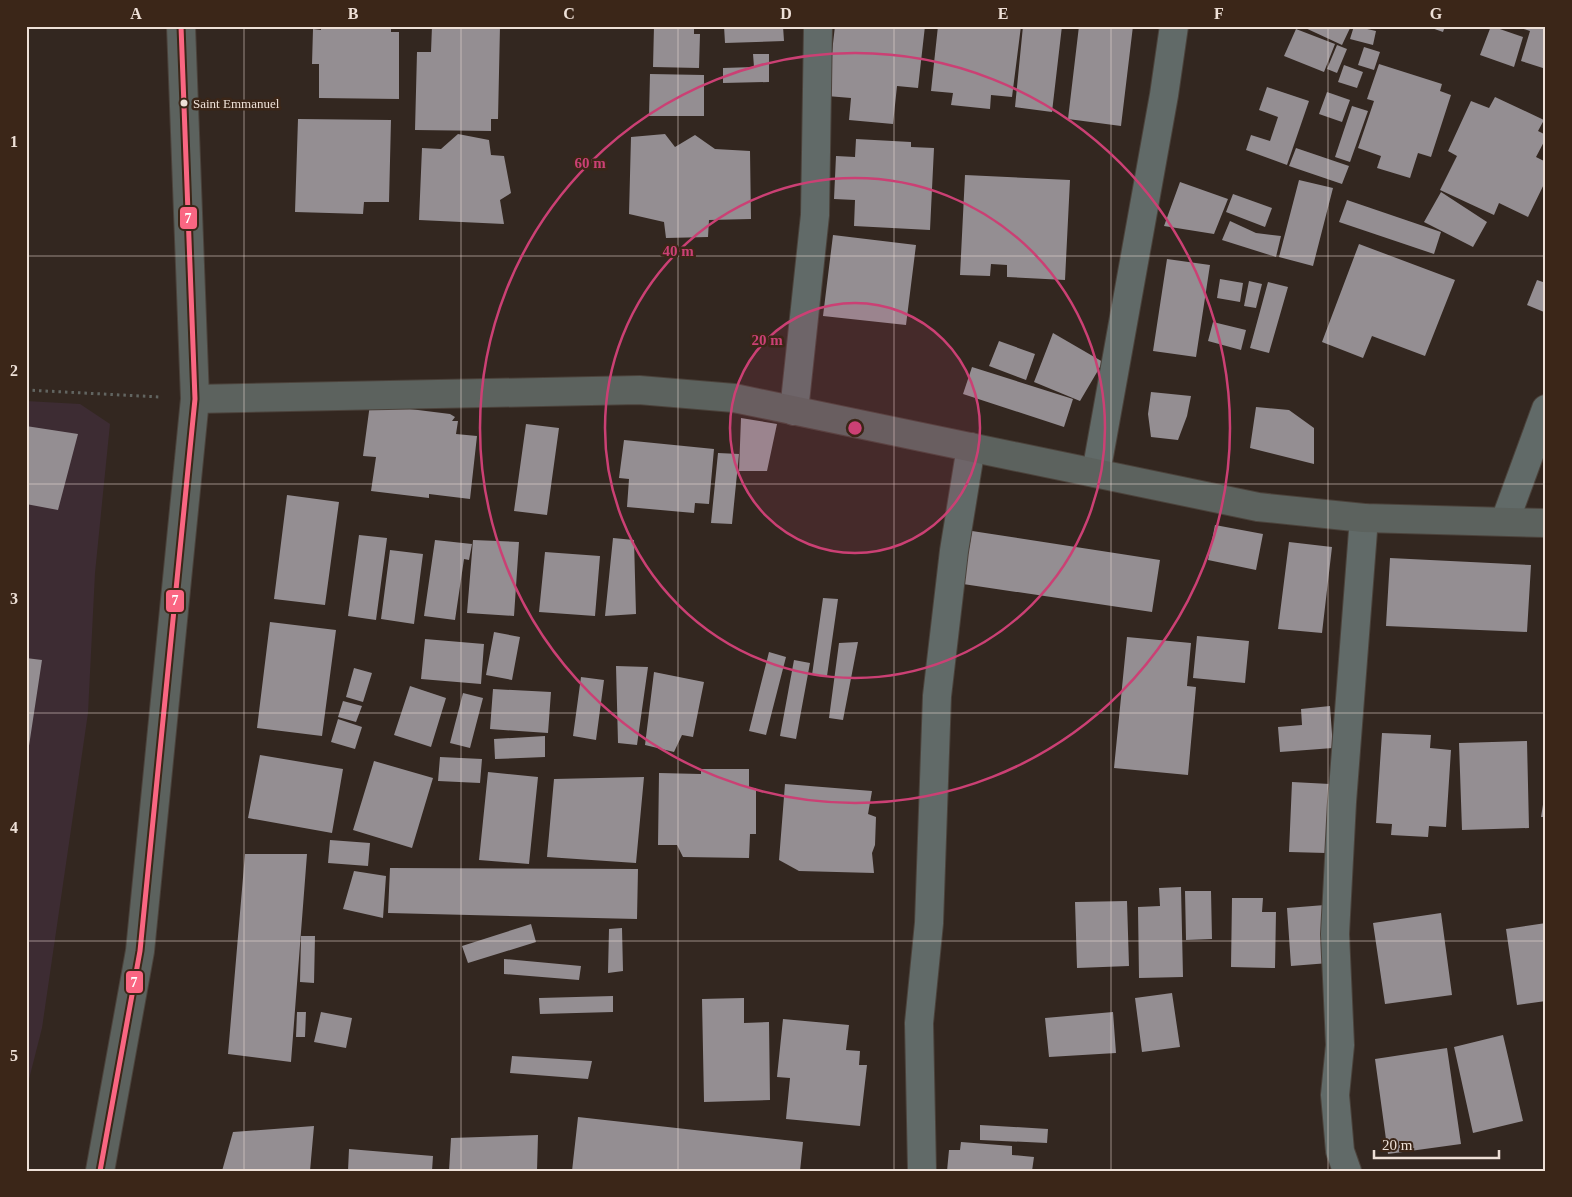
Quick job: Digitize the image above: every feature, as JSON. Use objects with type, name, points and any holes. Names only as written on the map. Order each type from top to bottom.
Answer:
[{"type":"main road","points":[[100,1171],[140,951],[195,398],[181,26]]},
{"type":"main road","points":[[195,398],[639,390],[734,398],[1258,507],[1364,518],[1546,523]]},
{"type":"street","points":[[794,411],[815,215],[818,26]]},
{"type":"street","points":[[1096,473],[1164,95],[1174,26]]},
{"type":"street","points":[[1505,521],[1546,409]]},
{"type":"street","points":[[922,1171],[919,1023],[929,923],[937,696],[954,551],[971,448]]},
{"type":"street","points":[[1347,1171],[1340,1151],[1335,1095],[1340,1045],[1335,934],[1342,802],[1364,518]]},
{"type":"path","points":[[26,390],[195,398]]},
{"type":"shaded area","points":[[26,401],[80,404],[110,424],[95,573],[88,713],[42,1028],[26,1091]]},
{"type":"building","points":[[321,26],[391,26],[391,32],[399,32],[399,99],[319,98],[319,64],[312,64],[313,29],[321,30]]},
{"type":"building","points":[[432,26],[500,26],[498,119],[491,119],[491,131],[415,130],[417,52],[431,52]]},
{"type":"building","points":[[654,26],[694,26],[694,34],[700,34],[699,68],[653,67]]},
{"type":"building","points":[[724,26],[783,26],[784,41],[725,43]]},
{"type":"building","points":[[835,26],[925,26],[918,88],[897,86],[893,124],[849,120],[851,98],[827,96]]},
{"type":"building","points":[[938,26],[1021,26],[1012,97],[991,95],[990,109],[951,105],[953,93],[931,91]]},
{"type":"building","points":[[1023,26],[1062,26],[1052,112],[1015,107]]},
{"type":"building","points":[[1079,26],[1133,26],[1121,126],[1068,119]]},
{"type":"building","points":[[1301,26],[1351,26],[1342,45]]},
{"type":"building","points":[[1354,26],[1376,31],[1373,45],[1350,39]]},
{"type":"building","points":[[1426,26],[1445,26],[1443,32]]},
{"type":"building","points":[[1491,26],[1523,37],[1514,67],[1480,55]]},
{"type":"building","points":[[1515,26],[1546,26],[1546,69],[1521,61],[1530,31]]},
{"type":"building","points":[[1296,29],[1335,44],[1324,72],[1284,56]]},
{"type":"building","points":[[1337,45],[1347,49],[1337,73],[1327,69]]},
{"type":"building","points":[[1364,47],[1380,52],[1374,70],[1358,65]]},
{"type":"building","points":[[753,54],[769,54],[769,82],[723,83],[723,68],[754,67]]},
{"type":"building","points":[[1379,64],[1442,84],[1440,91],[1451,95],[1431,157],[1418,153],[1410,178],[1377,168],[1381,156],[1358,148],[1374,101],[1367,99]]},
{"type":"building","points":[[1344,65],[1363,72],[1357,88],[1338,82]]},
{"type":"building","points":[[650,74],[704,75],[704,116],[649,116]]},
{"type":"building","points":[[1267,87],[1309,101],[1287,165],[1246,150],[1251,135],[1270,141],[1278,117],[1259,110]]},
{"type":"building","points":[[1327,92],[1350,100],[1342,122],[1319,114]]},
{"type":"building","points":[[1495,97],[1544,120],[1538,131],[1546,135],[1546,138],[1536,157],[1546,162],[1546,180],[1528,217],[1499,203],[1494,215],[1440,190],[1457,156],[1448,151],[1471,101],[1489,108]]},
{"type":"building","points":[[1352,106],[1368,111],[1350,162],[1335,157]]},
{"type":"building","points":[[298,119],[391,120],[389,202],[364,202],[363,214],[295,212]]},
{"type":"building","points":[[458,134],[489,140],[491,155],[504,156],[511,193],[500,200],[504,224],[419,220],[422,148],[441,149]]},
{"type":"building","points":[[665,134],[675,147],[695,135],[715,149],[750,151],[751,219],[709,220],[708,237],[666,238],[664,222],[629,214],[631,137]]},
{"type":"building","points":[[856,139],[911,142],[911,147],[934,148],[930,230],[854,226],[855,200],[834,199],[836,156],[855,157]]},
{"type":"building","points":[[1296,148],[1349,166],[1342,184],[1289,166]]},
{"type":"building","points":[[965,175],[1070,180],[1065,280],[1007,277],[1007,265],[991,264],[990,276],[960,275]]},
{"type":"building","points":[[1299,180],[1333,188],[1313,266],[1279,257]]},
{"type":"building","points":[[1180,182],[1228,199],[1214,234],[1164,226]]},
{"type":"building","points":[[1441,192],[1487,222],[1473,247],[1424,222]]},
{"type":"building","points":[[1233,194],[1272,208],[1265,227],[1226,212]]},
{"type":"building","points":[[1347,200],[1441,232],[1434,254],[1339,222]]},
{"type":"building","points":[[1230,221],[1256,233],[1281,236],[1276,257],[1222,240]]},
{"type":"building","points":[[833,235],[916,245],[906,325],[823,316]]},
{"type":"building","points":[[1359,244],[1455,280],[1425,356],[1372,336],[1363,358],[1322,342]]},
{"type":"building","points":[[1167,259],[1210,265],[1196,357],[1153,351]]},
{"type":"building","points":[[1220,279],[1243,283],[1240,302],[1217,298]]},
{"type":"building","points":[[1537,280],[1546,283],[1544,312],[1527,305]]},
{"type":"building","points":[[1249,281],[1262,284],[1256,308],[1244,306]]},
{"type":"building","points":[[1268,282],[1288,287],[1269,353],[1250,348]]},
{"type":"building","points":[[1213,322],[1246,330],[1241,350],[1208,341]]},
{"type":"building","points":[[1053,333],[1103,362],[1080,401],[1034,382]]},
{"type":"building","points":[[999,341],[1035,354],[1026,380],[989,366]]},
{"type":"building","points":[[972,367],[1073,399],[1064,427],[963,394]]},
{"type":"building","points":[[1151,392],[1191,396],[1187,416],[1178,440],[1151,437],[1148,414]]},
{"type":"building","points":[[370,404],[450,414],[455,417],[452,421],[458,421],[456,434],[477,436],[470,499],[429,494],[429,498],[371,491],[376,457],[363,456]]},
{"type":"building","points":[[1256,407],[1289,410],[1314,428],[1314,464],[1250,448]]},
{"type":"building","points":[[741,418],[777,424],[767,471],[739,471]]},
{"type":"building","points":[[526,424],[559,428],[547,515],[514,511]]},
{"type":"building","points":[[26,426],[78,434],[58,510],[26,504]]},
{"type":"building","points":[[624,440],[714,449],[709,504],[695,503],[694,513],[627,507],[629,479],[619,478]]},
{"type":"building","points":[[718,453],[739,454],[732,524],[711,523]]},
{"type":"building","points":[[287,495],[339,502],[325,605],[274,599]]},
{"type":"building","points":[[1215,525],[1263,534],[1256,570],[1208,560]]},
{"type":"building","points":[[972,531],[1160,560],[1152,612],[963,584]]},
{"type":"building","points":[[359,535],[387,538],[376,620],[348,616]]},
{"type":"building","points":[[613,538],[634,540],[636,614],[605,616]]},
{"type":"building","points":[[435,540],[472,544],[469,560],[464,559],[455,620],[424,616]]},
{"type":"building","points":[[473,540],[519,542],[514,616],[467,613]]},
{"type":"building","points":[[1289,542],[1332,547],[1322,633],[1278,629]]},
{"type":"building","points":[[390,550],[423,554],[414,624],[381,619]]},
{"type":"building","points":[[545,552],[600,556],[595,616],[539,612]]},
{"type":"building","points":[[1390,558],[1531,565],[1527,632],[1386,626]]},
{"type":"building","points":[[823,598],[838,599],[827,676],[812,675]]},
{"type":"building","points":[[270,622],[336,630],[322,736],[257,728]]},
{"type":"building","points":[[494,632],[520,637],[512,680],[486,675]]},
{"type":"building","points":[[1197,636],[1249,641],[1245,683],[1193,678]]},
{"type":"building","points":[[1127,637],[1191,643],[1187,686],[1196,687],[1188,775],[1114,768]]},
{"type":"building","points":[[425,639],[484,644],[481,684],[421,679]]},
{"type":"building","points":[[858,642],[843,720],[829,718],[839,643]]},
{"type":"building","points":[[769,652],[786,657],[766,735],[749,731]]},
{"type":"building","points":[[26,658],[42,660],[27,759],[26,759]]},
{"type":"building","points":[[794,660],[810,663],[796,739],[780,736]]},
{"type":"building","points":[[616,666],[648,667],[637,745],[618,743]]},
{"type":"building","points":[[354,668],[372,673],[363,702],[346,697]]},
{"type":"building","points":[[654,672],[704,682],[693,737],[682,735],[674,752],[645,745]]},
{"type":"building","points":[[581,677],[604,680],[596,740],[573,736]]},
{"type":"building","points":[[410,686],[446,698],[431,747],[394,735]]},
{"type":"building","points":[[493,689],[551,692],[548,733],[490,729]]},
{"type":"building","points":[[463,693],[483,698],[470,748],[450,743]]},
{"type":"building","points":[[343,701],[362,706],[356,722],[338,717]]},
{"type":"building","points":[[1330,706],[1333,748],[1280,752],[1278,727],[1302,725],[1301,709]]},
{"type":"building","points":[[338,719],[362,727],[355,749],[331,742]]},
{"type":"building","points":[[1382,733],[1431,735],[1430,748],[1451,750],[1446,827],[1429,826],[1428,837],[1391,835],[1392,824],[1376,823]]},
{"type":"building","points":[[545,736],[545,757],[495,759],[494,739]]},
{"type":"building","points":[[1527,741],[1529,828],[1462,830],[1459,743]]},
{"type":"building","points":[[260,755],[343,769],[332,833],[248,818]]},
{"type":"building","points":[[440,757],[482,759],[480,783],[438,781]]},
{"type":"building","points":[[374,761],[433,778],[412,848],[353,830]]},
{"type":"building","points":[[701,769],[749,769],[749,788],[756,788],[756,834],[750,834],[749,858],[683,857],[677,845],[658,845],[659,773],[701,774]]},
{"type":"building","points":[[488,772],[538,777],[529,864],[479,860]]},
{"type":"building","points":[[644,777],[636,863],[547,857],[554,779]]},
{"type":"building","points":[[1292,782],[1330,784],[1326,853],[1289,852]]},
{"type":"building","points":[[785,784],[872,791],[868,814],[876,817],[875,845],[872,853],[874,873],[799,871],[779,860]]},
{"type":"building","points":[[1545,792],[1546,817],[1541,817]]},
{"type":"building","points":[[330,840],[370,843],[368,866],[328,863]]},
{"type":"building","points":[[245,854],[307,854],[291,1062],[228,1054]]},
{"type":"building","points":[[390,868],[638,869],[637,919],[388,913]]},
{"type":"building","points":[[354,871],[386,876],[383,918],[343,909]]},
{"type":"building","points":[[1181,887],[1183,977],[1139,978],[1138,907],[1160,906],[1159,888]]},
{"type":"building","points":[[1185,891],[1211,891],[1212,939],[1186,940]]},
{"type":"building","points":[[1232,898],[1263,898],[1262,912],[1276,912],[1275,968],[1231,967]]},
{"type":"building","points":[[1127,901],[1129,966],[1077,968],[1075,902]]},
{"type":"building","points":[[1325,905],[1329,963],[1291,966],[1287,908]]},
{"type":"building","points":[[1441,913],[1452,995],[1385,1004],[1373,923]]},
{"type":"building","points":[[1546,923],[1546,1001],[1517,1005],[1506,929]]},
{"type":"building","points":[[531,924],[536,942],[468,963],[462,946]]},
{"type":"building","points":[[622,928],[623,971],[608,973],[609,929]]},
{"type":"building","points":[[301,936],[315,936],[314,983],[300,982]]},
{"type":"building","points":[[504,959],[581,966],[579,980],[504,974]]},
{"type":"building","points":[[1172,993],[1180,1047],[1142,1052],[1135,998]]},
{"type":"building","points":[[613,996],[613,1012],[540,1014],[539,998]]},
{"type":"building","points":[[744,998],[744,1023],[769,1022],[770,1100],[704,1102],[702,999]]},
{"type":"building","points":[[297,1012],[306,1012],[305,1037],[296,1037]]},
{"type":"building","points":[[321,1012],[352,1018],[346,1048],[314,1042]]},
{"type":"building","points":[[1113,1012],[1116,1053],[1049,1057],[1045,1018]]},
{"type":"building","points":[[783,1019],[849,1025],[846,1050],[860,1051],[859,1065],[867,1065],[860,1126],[786,1119],[790,1078],[777,1077]]},
{"type":"building","points":[[1503,1035],[1523,1121],[1473,1133],[1454,1047]]},
{"type":"building","points":[[1447,1048],[1461,1144],[1388,1154],[1375,1059]]},
{"type":"building","points":[[512,1056],[592,1061],[588,1079],[510,1073]]},
{"type":"building","points":[[578,1117],[803,1142],[800,1171],[572,1171]]},
{"type":"building","points":[[980,1125],[1048,1129],[1047,1143],[980,1140]]},
{"type":"building","points":[[314,1126],[310,1171],[222,1171],[233,1132]]},
{"type":"building","points":[[538,1135],[537,1171],[449,1171],[451,1138]]},
{"type":"building","points":[[961,1142],[1012,1146],[1012,1155],[1034,1157],[1032,1171],[947,1171],[949,1150],[960,1150]]},
{"type":"building","points":[[349,1149],[433,1156],[432,1171],[348,1171]]},
{"type":"transit line","name":"7","points":[[100,1171],[140,951],[195,399],[181,26]]},
{"type":"place","name":"Saint Emmanuel","points":[[184,103]]}]
